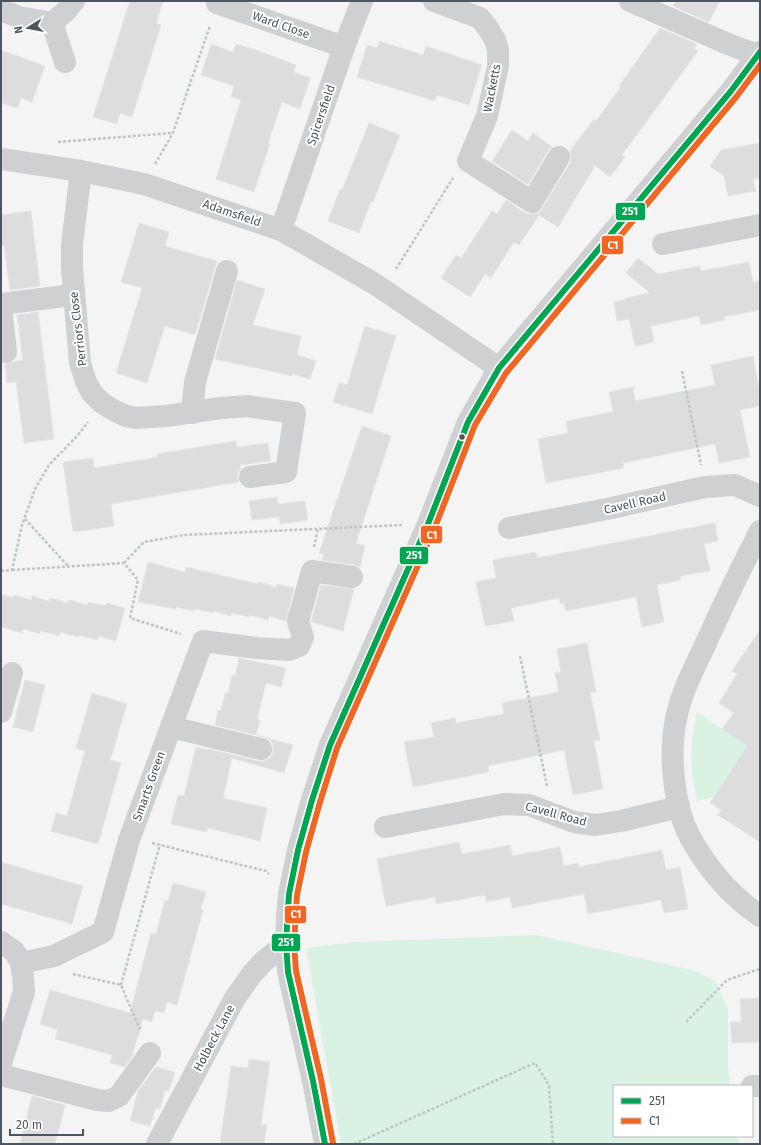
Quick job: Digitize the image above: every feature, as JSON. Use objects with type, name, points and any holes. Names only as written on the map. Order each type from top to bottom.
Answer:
[{"type":"street","points":[[52,23],[66,11],[74,1]]},
{"type":"street","name":"Spicersfield","points":[[281,230],[344,47],[362,1]]},
{"type":"street","name":"Wacketts","points":[[434,1],[480,18],[495,40],[498,50],[498,66],[487,116],[468,161]]},
{"type":"street","points":[[325,1144],[313,1081],[288,972],[286,917],[298,850],[330,745],[428,524],[468,422],[499,368],[732,91],[759,54],[728,44],[630,1]]},
{"type":"street","name":"Ward Close","points":[[217,3],[344,47]]},
{"type":"street","points":[[1,10],[19,17],[52,23]]},
{"type":"street","points":[[52,23],[65,62]]},
{"type":"street","points":[[468,161],[532,202],[559,157]]},
{"type":"street","name":"Adamsfield","points":[[1,159],[144,184],[281,230],[383,290],[499,368]]},
{"type":"street","name":"Perriors Close","points":[[81,172],[72,244],[73,295],[80,363],[86,382],[92,393],[102,403],[115,411],[126,416],[136,418],[247,406],[295,414],[286,472],[250,477]]},
{"type":"street","points":[[663,244],[760,225]]},
{"type":"street","points":[[192,413],[195,382],[227,271]]},
{"type":"street","points":[[1,304],[73,295]]},
{"type":"street","points":[[1,307],[6,352]]},
{"type":"street","name":"Cavell Road","points":[[509,528],[607,509],[705,487],[735,485],[760,496]]},
{"type":"street","points":[[760,531],[752,567],[689,679],[680,702],[672,750],[674,777],[679,807],[690,836],[707,864],[725,885],[744,905],[760,916]]},
{"type":"street","points":[[203,641],[257,648],[289,650],[299,646],[303,637],[298,620],[312,571],[352,577]]},
{"type":"street","name":"Smarts Green","points":[[21,963],[54,956],[103,932],[129,840],[203,641]]},
{"type":"street","points":[[1,712],[12,673]]},
{"type":"street","points":[[171,727],[261,749]]},
{"type":"street","name":"Cavell Road","points":[[385,827],[504,804],[530,805],[574,822],[595,825],[621,821],[679,807]]},
{"type":"street","points":[[1,942],[15,952],[21,963],[24,992],[1,1063]]},
{"type":"street","name":"Holbeck Lane","points":[[157,1144],[235,998],[252,974],[264,961],[286,944]]},
{"type":"street","points":[[1,1075],[97,1100],[109,1101],[118,1096],[150,1053]]},
{"type":"path","points":[[144,184],[173,132],[217,3]]},
{"type":"path","points":[[51,143],[173,132]]},
{"type":"path","points":[[383,290],[457,171],[468,161]]},
{"type":"path","points":[[682,370],[705,487]]},
{"type":"path","points":[[12,570],[25,518],[35,490],[49,465],[78,435],[102,403]]},
{"type":"path","points":[[25,518],[68,566]]},
{"type":"path","points":[[1,571],[124,563],[144,542],[184,534],[428,524]]},
{"type":"path","points":[[124,563],[138,580],[130,618],[203,641]]},
{"type":"path","points":[[520,656],[547,783],[550,813]]},
{"type":"path","points":[[129,840],[160,844],[266,871],[289,894]]},
{"type":"path","points":[[150,1053],[121,985],[160,844]]},
{"type":"path","points":[[54,956],[61,971],[121,985]]},
{"type":"path","points":[[686,1022],[727,980],[760,969]]},
{"type":"path","points":[[354,1144],[535,1064],[549,1085],[553,1144]]},
{"type":"green space","points":[[697,712],[748,746],[714,797],[697,801],[691,756],[694,724]]},
{"type":"green space","points":[[536,935],[697,971],[716,982],[728,1010],[728,1067],[730,1085],[613,1085],[613,1137],[737,1137],[738,1144],[341,1144],[306,948],[355,942]]},
{"type":"building","points":[[130,1],[163,1],[156,23],[161,25],[132,117],[120,113],[117,124],[93,117]]},
{"type":"building","points":[[676,1],[720,1],[709,22],[673,6]]},
{"type":"building","points":[[660,28],[697,44],[694,48],[698,51],[622,155],[625,157],[610,177],[595,166],[558,227],[539,215],[519,245],[514,242],[491,278],[485,274],[470,297],[441,278],[456,255],[461,258],[492,211],[497,214],[506,200],[525,213],[538,213],[542,209],[570,163],[570,151],[594,119],[596,121],[621,87],[619,86]]},
{"type":"building","points":[[379,41],[423,55],[426,46],[482,65],[469,105],[437,95],[435,101],[357,77],[367,45],[377,48]]},
{"type":"building","points":[[211,44],[233,52],[236,44],[259,51],[296,65],[294,72],[310,78],[300,109],[282,102],[254,192],[216,179],[241,100],[231,96],[234,86],[201,75]]},
{"type":"building","points":[[1,50],[45,66],[32,102],[21,98],[18,108],[1,103]]},
{"type":"building","points":[[369,123],[400,135],[373,202],[371,201],[359,233],[328,221],[340,189],[342,190]]},
{"type":"building","points":[[512,130],[528,141],[533,133],[552,147],[548,151],[528,185],[492,161]]},
{"type":"building","points":[[760,143],[760,178],[753,179],[756,191],[728,196],[724,176],[710,166],[721,150]]},
{"type":"building","points":[[31,211],[40,286],[10,290],[4,246],[1,246],[1,215]]},
{"type":"building","points":[[139,223],[169,232],[165,246],[217,261],[195,335],[165,326],[147,383],[116,373],[142,288],[121,282]]},
{"type":"building","points":[[638,258],[658,274],[700,266],[701,271],[749,262],[753,282],[760,281],[760,310],[724,317],[725,320],[701,325],[699,316],[651,326],[654,342],[635,346],[629,319],[617,321],[614,302],[625,300],[625,298],[650,293],[626,273]]},
{"type":"building","points":[[237,280],[265,289],[253,325],[301,336],[297,355],[316,361],[310,379],[293,374],[293,376],[215,359]]},
{"type":"building","points":[[38,312],[54,439],[24,443],[16,382],[7,383],[5,364],[23,360],[17,315]]},
{"type":"building","points":[[365,326],[396,336],[372,414],[333,402],[339,383],[347,385]]},
{"type":"building","points":[[753,356],[760,394],[760,406],[740,410],[750,457],[719,463],[715,444],[623,463],[624,468],[546,483],[538,439],[568,433],[566,421],[613,412],[609,392],[633,387],[635,401],[715,385],[711,365]]},
{"type":"building","points":[[362,426],[391,436],[356,543],[365,546],[360,567],[322,560],[324,555],[319,553]]},
{"type":"building","points":[[236,441],[237,447],[268,443],[271,461],[240,465],[241,469],[238,473],[239,482],[111,504],[114,526],[73,532],[63,462],[93,458],[94,468],[158,457],[157,454]]},
{"type":"building","points":[[277,497],[278,504],[305,501],[308,520],[280,524],[279,517],[252,520],[249,501]]},
{"type":"building","points":[[715,523],[718,541],[704,544],[710,571],[680,576],[681,580],[657,585],[664,622],[642,627],[636,597],[566,611],[564,603],[560,604],[559,598],[511,608],[514,621],[485,626],[476,582],[496,578],[493,560],[536,552],[537,558]]},
{"type":"building","points":[[148,562],[185,572],[186,567],[258,584],[258,582],[276,587],[277,584],[294,588],[286,621],[269,616],[268,620],[250,615],[249,617],[232,613],[231,616],[213,611],[213,613],[195,609],[194,611],[176,607],[176,609],[138,602]]},
{"type":"building","points":[[321,585],[354,589],[343,631],[311,622]]},
{"type":"building","points":[[1,594],[13,598],[13,595],[31,600],[32,596],[49,601],[50,598],[68,603],[69,600],[87,605],[88,602],[106,606],[107,603],[125,608],[116,641],[98,636],[97,640],[79,635],[78,637],[60,632],[60,636],[41,631],[40,634],[23,629],[22,633],[1,627]]},
{"type":"building","points":[[760,630],[760,842],[718,815],[721,810],[710,803],[747,746],[722,729],[734,713],[719,703],[737,674],[732,671]]},
{"type":"building","points":[[587,643],[596,692],[590,693],[600,740],[594,741],[603,789],[573,795],[564,750],[488,766],[489,772],[413,787],[404,742],[434,737],[431,723],[455,718],[456,723],[504,714],[502,703],[559,692],[555,673],[561,672],[557,649]]},
{"type":"building","points":[[239,658],[286,668],[281,687],[266,683],[257,719],[260,720],[256,735],[215,725],[218,710],[221,711],[225,693],[228,693],[232,675],[235,676]]},
{"type":"building","points":[[25,680],[45,685],[33,732],[13,727]]},
{"type":"building","points":[[92,693],[127,704],[110,760],[121,763],[98,844],[51,831],[56,813],[67,816],[85,751],[76,748]]},
{"type":"building","points":[[265,737],[293,745],[284,773],[232,758],[223,798],[267,808],[260,841],[208,828],[206,832],[171,824],[178,795],[184,796],[196,747],[258,761],[264,761],[270,758],[273,752],[273,745],[270,740]]},
{"type":"building","points":[[459,842],[462,854],[510,845],[512,856],[560,847],[564,866],[578,863],[579,867],[662,850],[666,870],[680,867],[688,909],[664,913],[661,900],[588,914],[584,894],[512,908],[510,897],[486,902],[485,895],[436,904],[435,897],[386,906],[377,859]]},
{"type":"building","points":[[1,862],[83,886],[72,924],[1,904]]},
{"type":"building","points":[[173,883],[206,892],[201,909],[203,910],[177,1005],[167,1002],[164,1013],[155,1011],[152,1022],[143,1019],[132,1056],[125,1067],[110,1063],[112,1055],[55,1039],[58,1030],[40,1024],[50,990],[130,1013],[151,933],[156,934],[165,900],[168,901]]},
{"type":"building","points":[[760,998],[760,1042],[732,1043],[730,1022],[741,1022],[740,999]]},
{"type":"building","points":[[249,1059],[270,1062],[261,1125],[267,1125],[264,1144],[220,1144],[231,1066],[248,1068]]},
{"type":"building","points":[[156,1067],[175,1072],[169,1091],[165,1090],[160,1109],[156,1108],[150,1126],[130,1121],[138,1091]]},
{"type":"building","points":[[32,1096],[65,1105],[55,1144],[20,1144]]},
{"type":"transit line","name":"251","points":[[325,1144],[313,1081],[288,972],[286,944],[289,894],[298,850],[330,745],[428,524],[468,422],[499,368],[731,91],[760,52]]},
{"type":"transit line","name":"C1","points":[[333,1143],[321,1079],[296,971],[294,944],[297,895],[306,852],[337,748],[435,527],[475,425],[506,373],[737,96],[760,65]]}]
